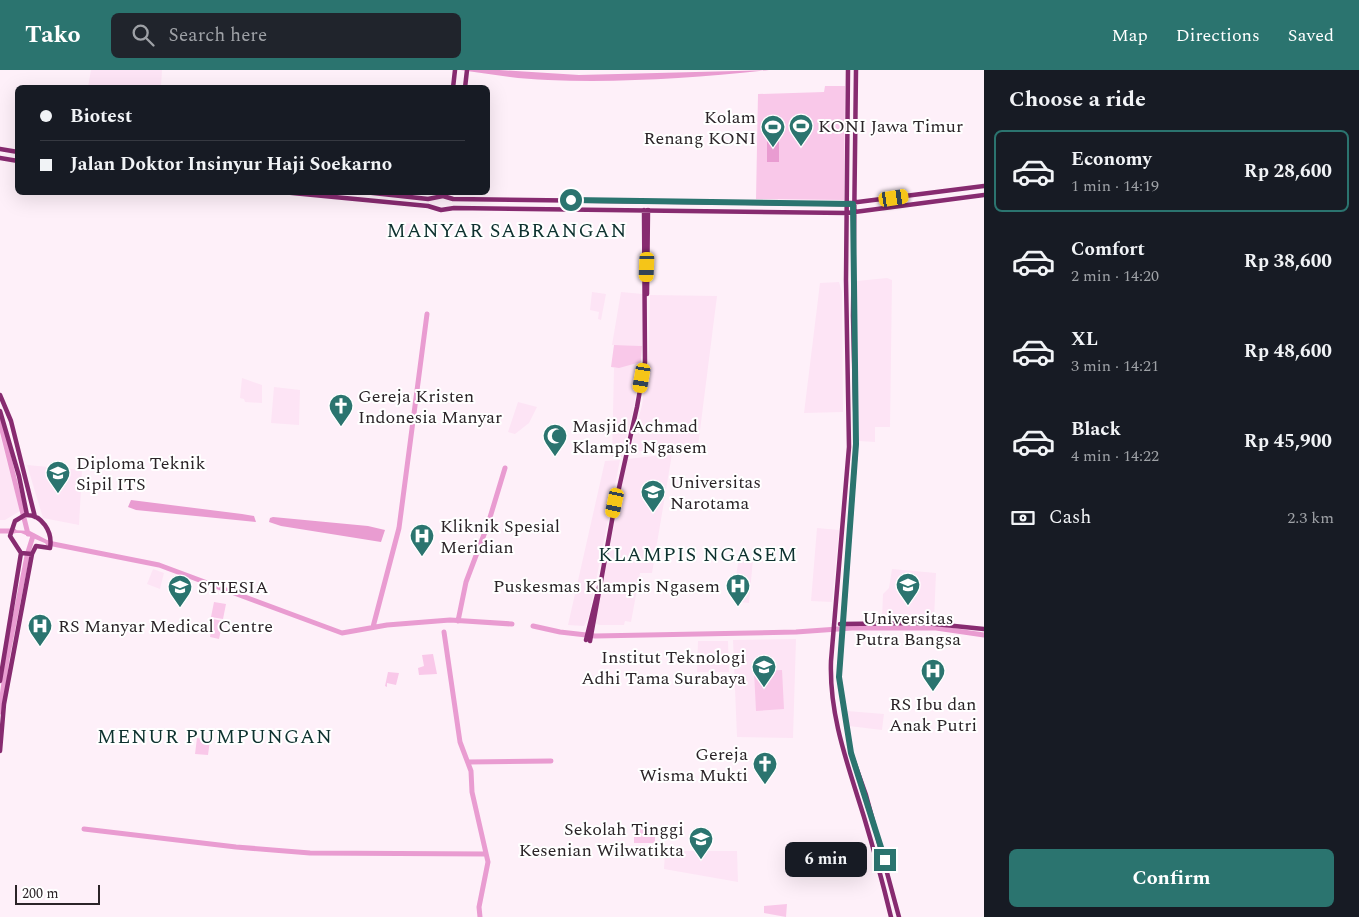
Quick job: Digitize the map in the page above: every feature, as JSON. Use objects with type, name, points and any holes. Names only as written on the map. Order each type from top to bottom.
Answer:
[{"type":"main road","points":[[848,70],[846,132],[848,447],[830,668],[832,702],[841,746],[858,798],[891,917]]},
{"type":"main road","points":[[856,70],[853,204],[856,444],[840,634],[839,677],[841,703],[851,753],[866,795],[899,917]]},
{"type":"main road","points":[[453,85],[455,71]]},
{"type":"main road","points":[[465,85],[467,71]]},
{"type":"main road","points":[[848,105],[853,104],[856,81]]},
{"type":"main road","points":[[846,132],[850,128],[850,114],[855,114]]},
{"type":"main road","points":[[0,145],[10,151]]},
{"type":"main road","points":[[0,149],[15,152]]},
{"type":"main road","points":[[0,158],[15,160]]},
{"type":"main road","points":[[334,195],[340,198],[437,209],[847,213],[984,195],[983,186],[853,204],[553,200],[449,195],[439,195],[428,199],[391,195]]},
{"type":"main road","points":[[544,199],[544,209]]},
{"type":"main road","points":[[553,200],[551,204],[553,209]]},
{"type":"main road","points":[[745,202],[748,206],[745,211]]},
{"type":"main road","points":[[756,202],[753,207],[756,212]]},
{"type":"main road","points":[[588,639],[643,375],[646,348],[646,210]]},
{"type":"main road","points":[[846,321],[853,321]]},
{"type":"main road","points":[[0,395],[35,517],[49,531],[51,543],[50,548],[36,546],[32,554],[4,709],[0,751]]},
{"type":"main road","points":[[0,411],[15,450],[24,515]]},
{"type":"main road","points":[[846,484],[848,486],[853,485]]},
{"type":"main road","points":[[845,491],[853,492]]},
{"type":"main road","points":[[0,681],[21,553],[10,535],[11,528],[16,520],[24,515],[35,517]]},
{"type":"main road","points":[[21,553],[32,554]]},
{"type":"main road","points":[[833,626],[925,623],[984,629]]},
{"type":"main road","points":[[854,785],[858,786],[861,783]]},
{"type":"main road","points":[[858,798],[861,795],[866,795]]},
{"type":"shaded area","points":[[91,70],[162,70],[161,85],[88,85]]},
{"type":"shaded area","points":[[460,70],[499,70],[579,75],[769,70],[686,77],[575,81],[504,76]]},
{"type":"shaded area","name":"KONI Jawa Timur","points":[[825,86],[845,86],[844,200],[756,199],[758,94],[824,92]]},
{"type":"shaded area","name":"Kolam Renang KONI","points":[[767,135],[779,135],[779,162],[767,162]]},
{"type":"shaded area","points":[[401,223],[416,224],[414,239],[400,238]]},
{"type":"shaded area","points":[[887,278],[892,280],[890,427],[875,427],[875,442],[859,441],[857,281]]},
{"type":"shaded area","points":[[839,282],[842,292],[843,412],[804,413],[820,283]]},
{"type":"shaded area","points":[[592,292],[606,294],[601,320],[598,319],[599,312],[590,310]]},
{"type":"shaded area","points":[[621,292],[643,294],[642,346],[612,345]]},
{"type":"shaded area","points":[[650,295],[717,296],[698,446],[630,452],[642,405],[649,349]]},
{"type":"shaded area","points":[[614,345],[642,346],[641,362],[619,368],[611,367]]},
{"type":"shaded area","points":[[641,362],[633,411],[622,457],[612,457],[614,368]]},
{"type":"shaded area","points":[[242,378],[262,385],[262,403],[245,402],[244,399],[240,398]]},
{"type":"shaded area","points":[[274,387],[300,390],[299,425],[271,423]]},
{"type":"shaded area","points":[[518,402],[537,407],[529,423],[515,434],[508,432]]},
{"type":"shaded area","points":[[0,435],[20,511],[5,520],[0,520]]},
{"type":"shaded area","points":[[672,454],[652,573],[640,573],[631,622],[625,621],[624,625],[599,625],[595,623],[627,459]]},
{"type":"shaded area","points":[[620,460],[589,616],[584,626],[568,625],[605,461]]},
{"type":"shaded area","name":"Diploma Teknik Sipil ITS","points":[[27,465],[82,470],[79,525],[43,518]]},
{"type":"shaded area","points":[[131,500],[254,516],[256,522],[136,510],[128,507]]},
{"type":"shaded area","points":[[270,518],[368,526],[385,530],[381,542],[281,526],[269,522]]},
{"type":"shaded area","points":[[817,528],[839,530],[832,602],[811,601]]},
{"type":"shaded area","points":[[13,530],[30,531],[49,541],[47,544],[21,533],[13,533]]},
{"type":"shaded area","points":[[739,557],[753,559],[749,603],[732,601]]},
{"type":"shaded area","points":[[153,569],[164,573],[160,589],[147,584]]},
{"type":"shaded area","name":"Universitas Putra Bangsa","points":[[892,569],[936,573],[934,620],[882,619],[883,594],[889,588]]},
{"type":"shaded area","points":[[214,602],[226,604],[223,619],[211,617]]},
{"type":"shaded area","points":[[213,619],[223,621],[219,639],[210,637]]},
{"type":"shaded area","name":"Institut Teknologi Adhi Tama Surabaya","points":[[796,639],[793,738],[737,737],[733,640]]},
{"type":"shaded area","points":[[698,641],[728,641],[729,672],[697,672]]},
{"type":"shaded area","points":[[433,654],[437,674],[419,675],[418,668],[424,666],[422,655]]},
{"type":"shaded area","points":[[782,670],[784,709],[756,711],[754,671]]},
{"type":"shaded area","points":[[388,672],[399,673],[396,685],[387,683],[387,687],[385,686]]},
{"type":"shaded area","points":[[847,711],[884,714],[882,730],[849,726]]},
{"type":"shaded area","points":[[197,738],[210,740],[208,755],[195,754]]},
{"type":"shaded area","points":[[634,826],[655,826],[655,843],[634,843]]},
{"type":"shaded area","name":"Sekolah Tinggi Kesenian Wilwatikta","points":[[665,851],[737,851],[738,882],[664,869]]},
{"type":"shaded area","points":[[787,904],[786,917],[764,913],[764,906]]},
{"type":"waterway","points":[[373,627],[399,528],[427,314]]},
{"type":"waterway","points":[[0,422],[28,534]]},
{"type":"waterway","points":[[458,621],[466,582],[488,524],[505,468]]},
{"type":"waterway","points":[[0,531],[14,531]]},
{"type":"waterway","points":[[28,552],[33,536]]},
{"type":"waterway","points":[[48,543],[159,565],[342,633],[387,625],[450,620],[512,624]]},
{"type":"waterway","points":[[0,712],[7,659],[27,556]]},
{"type":"waterway","points":[[533,626],[560,632],[595,636],[796,632],[852,628],[936,628],[984,635]]},
{"type":"waterway","points":[[444,632],[460,742],[471,771],[472,792],[488,862],[479,907],[480,917]]},
{"type":"waterway","points":[[468,762],[551,761]]},
{"type":"waterway","points":[[84,829],[236,847],[310,853],[486,854]]},
{"type":"place","name":"KONI Jawa Timur","points":[[801,147]]},
{"type":"place","name":"Kolam Renang KONI","points":[[773,148]]},
{"type":"place","name":"Gereja Kristen Indonesia Manyar","points":[[341,427]]},
{"type":"place","name":"Masjid Achmad Klampis Ngasem","points":[[555,457]]},
{"type":"place","name":"Diploma Teknik Sipil ITS","points":[[58,494]]},
{"type":"place","name":"Universitas Narotama","points":[[653,513]]},
{"type":"place","name":"Kliknik Spesial Meridian","points":[[422,557]]},
{"type":"place","name":"Universitas Putra Bangsa","points":[[908,606]]},
{"type":"place","name":"Puskesmas Klampis Ngasem","points":[[738,607]]},
{"type":"place","name":"STIESIA","points":[[180,608]]},
{"type":"place","name":"RS Manyar Medical Centre","points":[[40,647]]},
{"type":"place","name":"Institut Teknologi Adhi Tama Surabaya","points":[[764,688]]},
{"type":"place","name":"RS Ibu dan Anak Putri","points":[[933,692]]},
{"type":"place","name":"Gereja Wisma Mukti","points":[[765,785]]},
{"type":"place","name":"Sekolah Tinggi Kesenian Wilwatikta","points":[[701,860]]},
{"type":"district","name":"MANYAR SABRANGAN","points":[[507,231]]},
{"type":"district","name":"KLAMPIS NGASEM","points":[[698,555]]},
{"type":"district","name":"MENUR PUMPUNGAN","points":[[215,737]]},
{"type":"route","points":[[571,200],[853,204],[856,444],[841,627],[839,677],[842,711],[851,753],[866,795],[885,860]]}]
